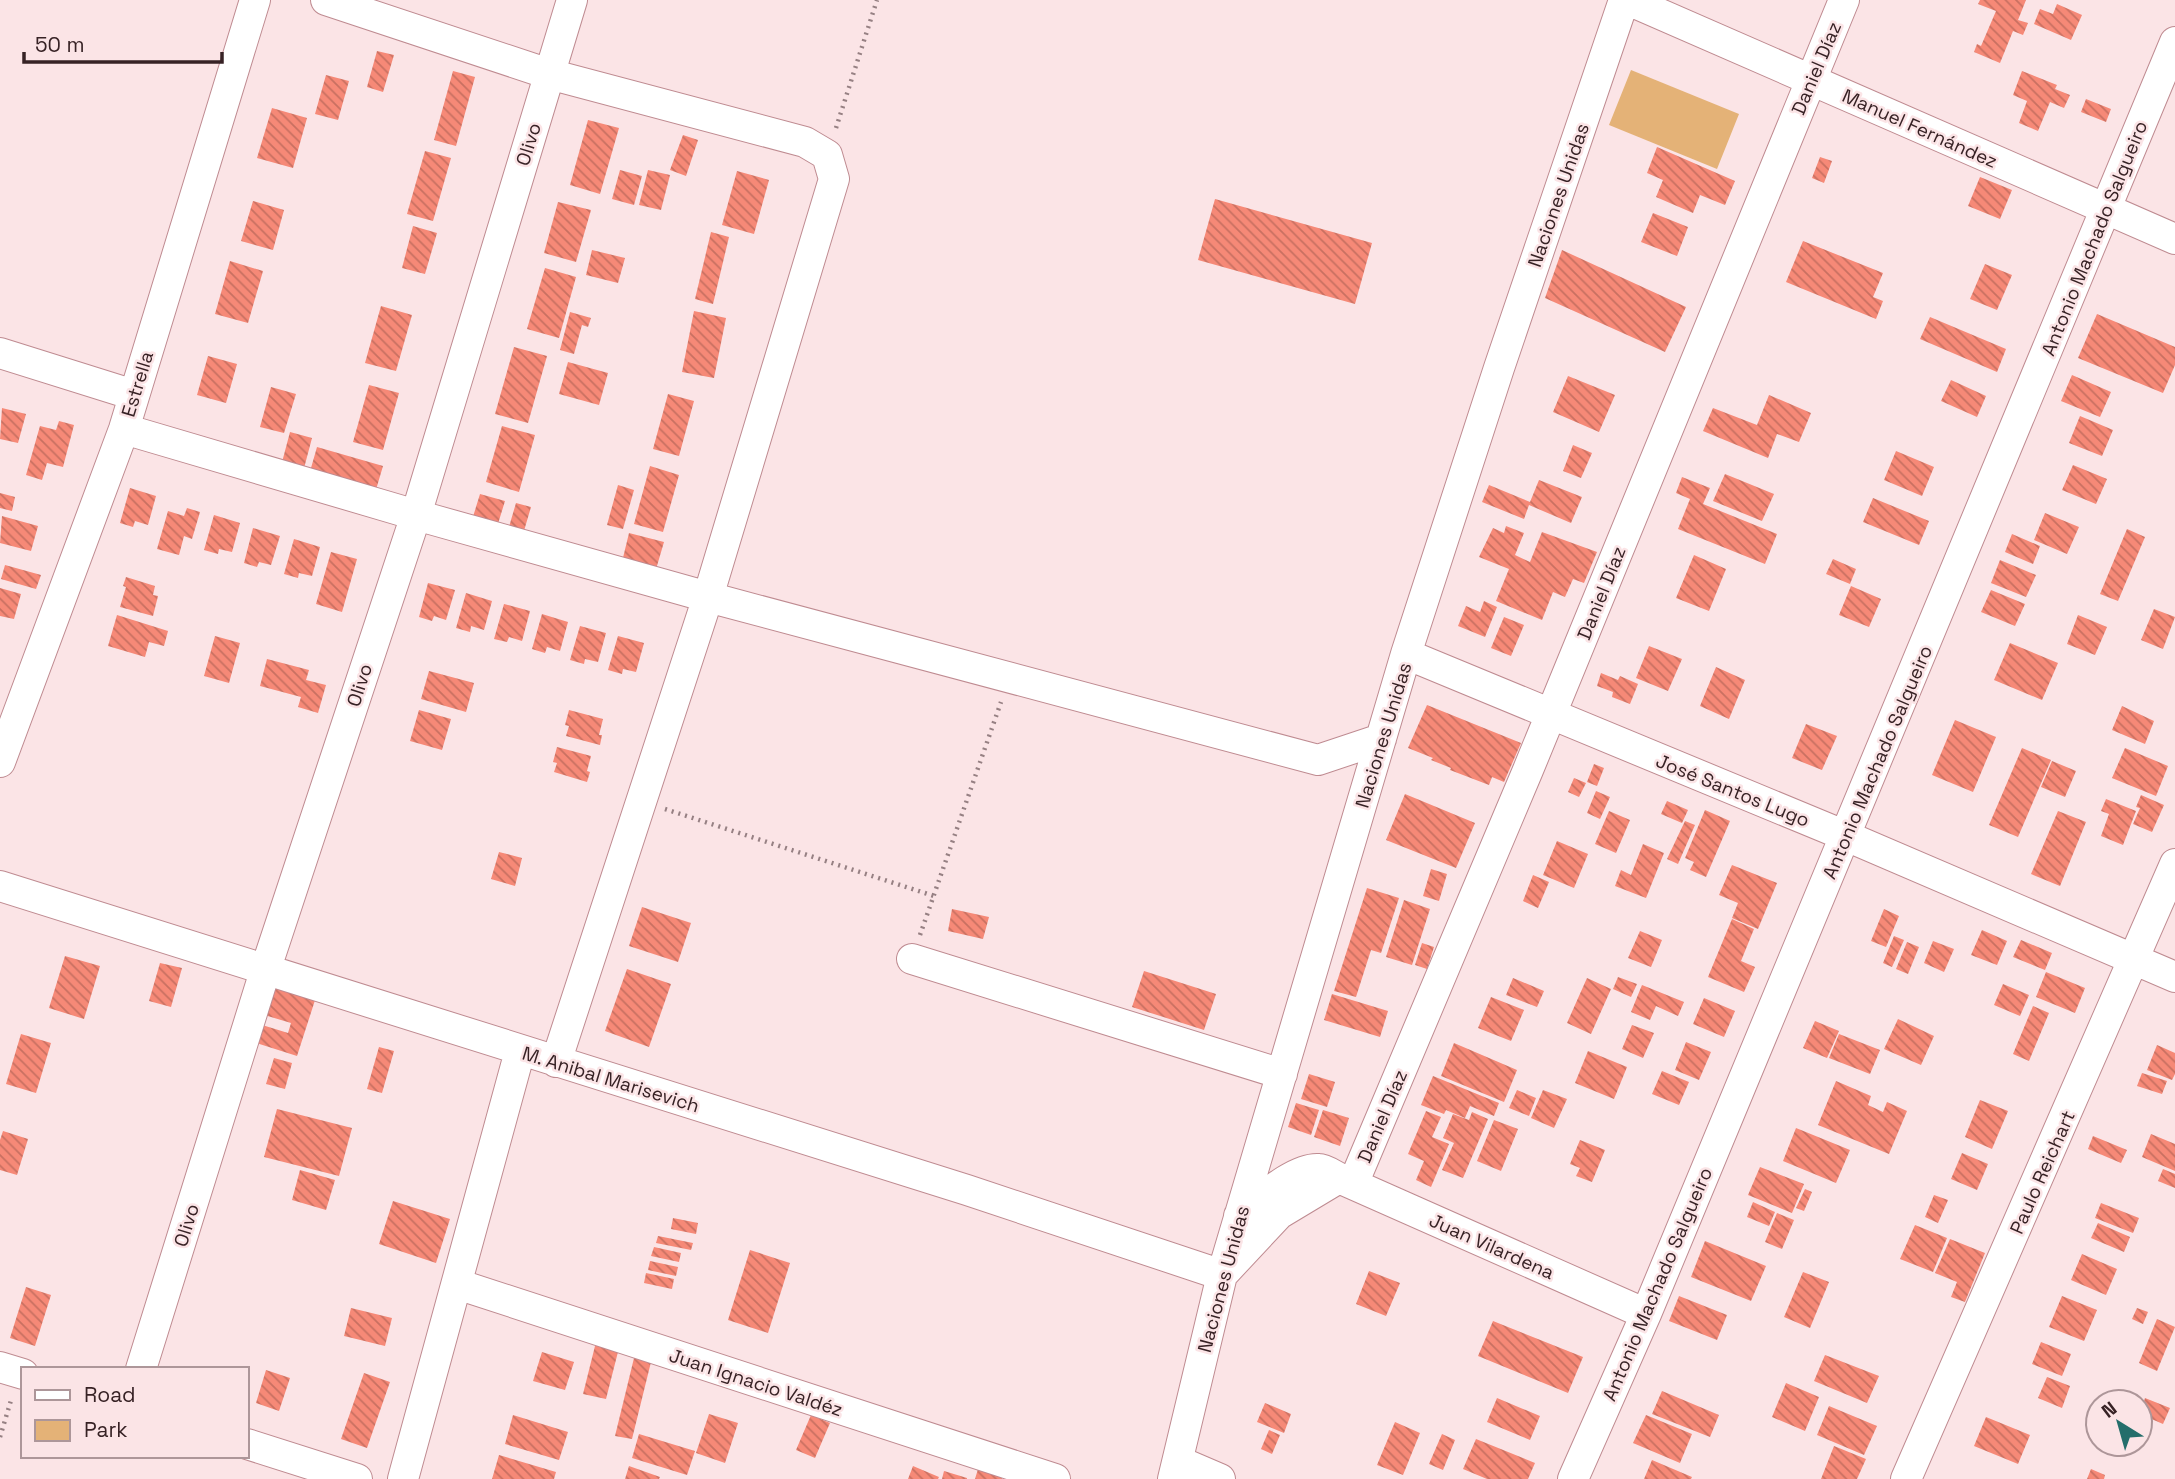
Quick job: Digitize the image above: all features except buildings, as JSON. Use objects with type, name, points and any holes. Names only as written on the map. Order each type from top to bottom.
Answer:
[{"type":"street","name":"Estrella","points":[[0,762],[124,429],[255,0]]},
{"type":"street","points":[[326,0],[549,74],[805,142],[827,155],[834,179],[708,597],[556,1062]]},
{"type":"street","name":"Olivo","points":[[142,1367],[266,968],[416,515],[572,0]]},
{"type":"street","name":"Manuel Fernández","points":[[1626,0],[2175,239]]},
{"type":"street","name":"Naciones Unidas","points":[[1175,1470],[1222,1275],[1406,654],[1499,368],[1626,0]]},
{"type":"street","name":"Daniel Díaz","points":[[1346,1181],[1551,714],[1844,0]]},
{"type":"street","name":"Antonio Machado Salgueiro","points":[[1573,1479],[1646,1314],[2175,42]]},
{"type":"street","points":[[0,353],[134,395]]},
{"type":"street","points":[[124,429],[708,597],[1318,760],[1381,739]]},
{"type":"street","name":"José Santos Lugo","points":[[1406,654],[1846,836],[2175,977]]},
{"type":"street","name":"Paulo Reichart","points":[[1906,1479],[2175,864]]},
{"type":"street","name":"M. Anibal Marisevich","points":[[0,886],[967,1190],[1222,1275]]},
{"type":"street","points":[[912,959],[1282,1074]]},
{"type":"street","points":[[403,1479],[520,1051]]},
{"type":"street","name":"Juan Vilardena","points":[[1239,1216],[1286,1181],[1303,1172],[1320,1169],[1646,1314]]},
{"type":"street","points":[[1222,1275],[1279,1214],[1346,1181]]},
{"type":"street","name":"Juan Ignacio Valdéz","points":[[457,1284],[1055,1479]]},
{"type":"street","points":[[248,1444],[304,1471],[358,1479]]},
{"type":"street","points":[[1175,1470],[1220,1479]]},
{"type":"path","points":[[827,155],[877,0]]},
{"type":"path","points":[[912,959],[1010,678]]},
{"type":"path","points":[[641,801],[934,896]]},
{"type":"path","points":[[0,1437],[14,1371]]},
{"type":"green space","points":[[1631,70],[1739,114],[1717,169],[1609,125]]}]
